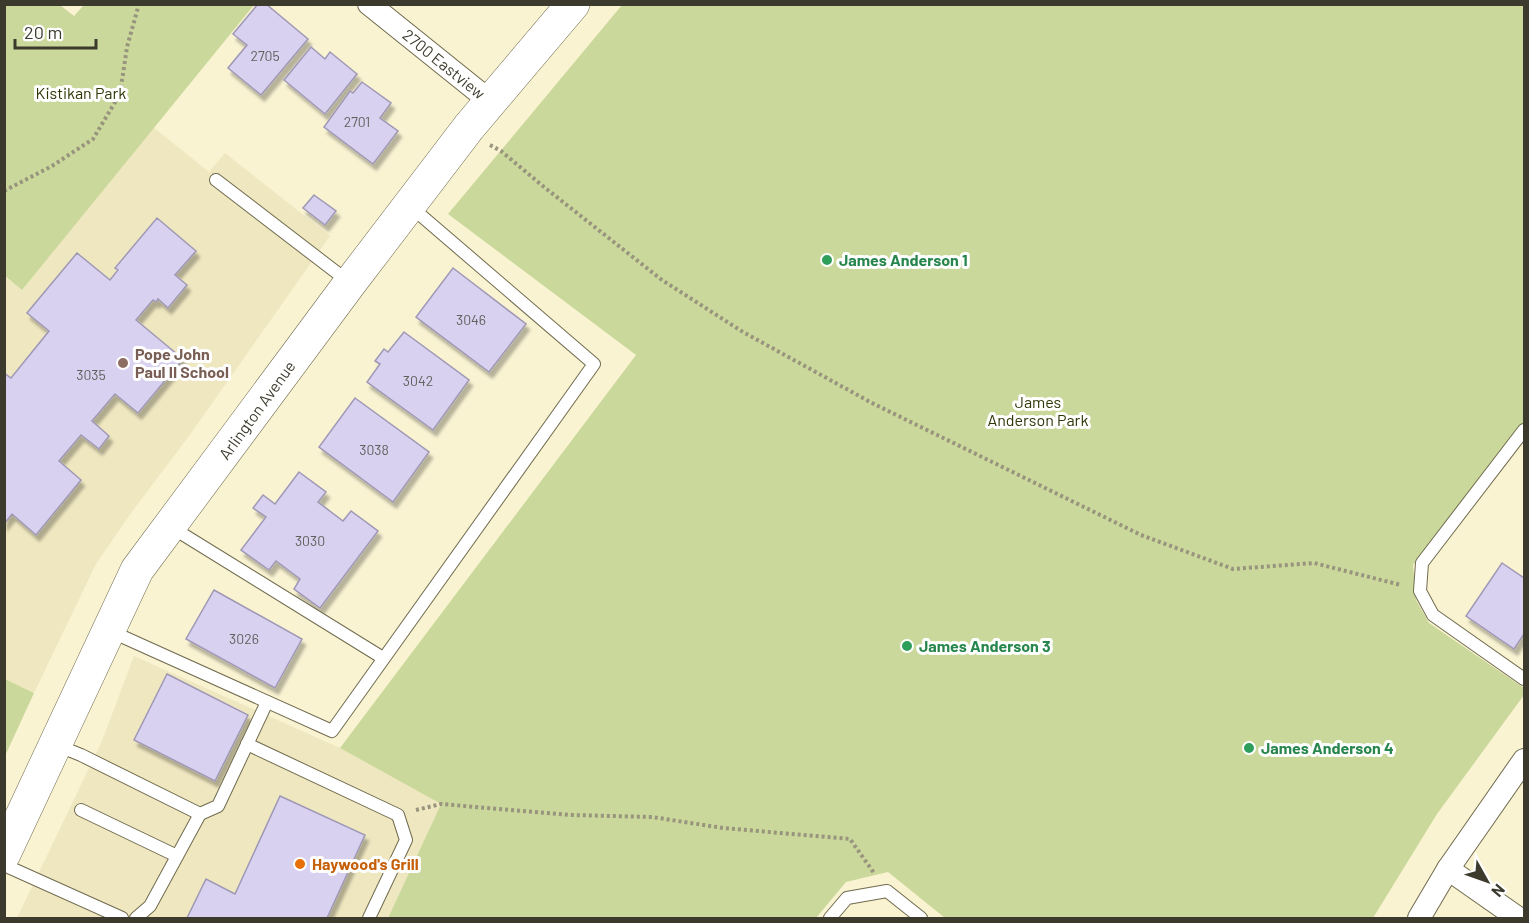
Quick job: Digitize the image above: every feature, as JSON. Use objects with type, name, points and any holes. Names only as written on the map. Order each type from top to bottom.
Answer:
[{"type":"street","name":"2700 Eastview","points":[[369,4],[491,102]]},
{"type":"street","name":"Arlington Avenue","points":[[4,854],[137,570],[350,282],[469,127],[573,4]]},
{"type":"street","points":[[1419,918],[1448,869],[1524,760]]},
{"type":"street","points":[[1448,869],[1518,918]]},
{"type":"lane","points":[[216,180],[350,282]]},
{"type":"lane","points":[[109,631],[332,731],[594,364],[409,206]]},
{"type":"lane","points":[[1524,430],[1422,563],[1420,591],[1433,615],[1524,679]]},
{"type":"lane","points":[[170,527],[383,658]]},
{"type":"lane","points":[[136,918],[150,906],[200,813],[218,806],[267,702]]},
{"type":"lane","points":[[247,744],[398,815],[406,840],[369,918]]},
{"type":"lane","points":[[55,745],[81,755],[200,813]]},
{"type":"lane","points":[[81,810],[177,856]]},
{"type":"lane","points":[[4,865],[122,918]]},
{"type":"lane","points":[[830,918],[847,898],[887,891],[921,918]]},
{"type":"path","points":[[4,191],[52,166],[93,139],[120,94],[127,47],[138,4]]},
{"type":"path","points":[[469,127],[662,280],[743,333],[872,403],[1141,535],[1233,569],[1314,562],[1383,579],[1420,591]]},
{"type":"path","points":[[398,815],[441,804],[571,815],[652,818],[723,828],[850,839],[887,891]]},
{"type":"shaded area","name":"Pope John Paul II School","points":[[153,127],[209,172],[225,153],[330,236],[96,564],[34,693],[5,679],[4,276],[22,290]]},
{"type":"shaded area","points":[[134,656],[340,748],[441,804],[388,918],[17,918],[102,741]]},
{"type":"green space","name":"Kistikan Park","points":[[5,4],[60,5],[74,16],[84,5],[254,5],[22,290],[5,276]]},
{"type":"green space","name":"James Anderson Park","points":[[622,5],[1524,5],[1524,422],[1413,565],[1416,600],[1429,623],[1524,688],[1524,695],[1437,814],[1373,918],[945,918],[888,872],[846,882],[816,918],[388,918],[441,804],[340,748],[636,355],[448,214]]},
{"type":"green space","points":[[5,679],[34,693],[5,756]]},
{"type":"building","points":[[258,4],[266,4],[308,39],[261,95],[228,68],[247,45],[233,34]]},
{"type":"building","points":[[311,47],[325,59],[330,52],[357,74],[325,114],[284,80]]},
{"type":"building","points":[[362,82],[391,103],[380,118],[398,131],[373,164],[324,127],[350,91],[353,93]]},
{"type":"building","points":[[314,195],[336,211],[325,225],[303,208]]},
{"type":"building","points":[[157,218],[196,251],[175,275],[187,285],[168,308],[158,299],[156,302],[153,300],[136,320],[183,359],[138,413],[115,394],[92,421],[109,436],[99,449],[81,435],[59,461],[81,480],[36,535],[12,514],[4,524],[4,373],[11,378],[49,331],[27,313],[77,253],[110,280],[118,270],[115,268]]},
{"type":"building","points":[[453,268],[526,324],[489,372],[416,317]]},
{"type":"building","points":[[404,332],[469,380],[433,430],[367,382],[380,364],[375,361],[384,349],[388,352]]},
{"type":"building","points":[[355,398],[429,452],[393,502],[319,447]]},
{"type":"building","points":[[299,472],[326,492],[318,502],[343,521],[351,511],[378,531],[320,608],[294,589],[300,579],[276,561],[269,570],[241,550],[266,517],[253,508],[263,495],[275,504]]},
{"type":"building","points":[[1502,563],[1524,578],[1524,634],[1514,649],[1466,616]]},
{"type":"building","points":[[214,590],[302,639],[275,688],[186,639]]},
{"type":"building","points":[[167,674],[248,715],[215,781],[134,740]]},
{"type":"building","points":[[280,796],[365,835],[327,918],[187,918],[206,879],[235,894]]},
{"type":"place","name":"James Anderson 1","points":[[827,260]]},
{"type":"place","name":"Pope John Paul II School","points":[[123,363]]},
{"type":"place","name":"James Anderson 3","points":[[907,646]]},
{"type":"place","name":"James Anderson 4","points":[[1249,748]]},
{"type":"place","name":"Haywood's Grill","points":[[300,864]]}]
